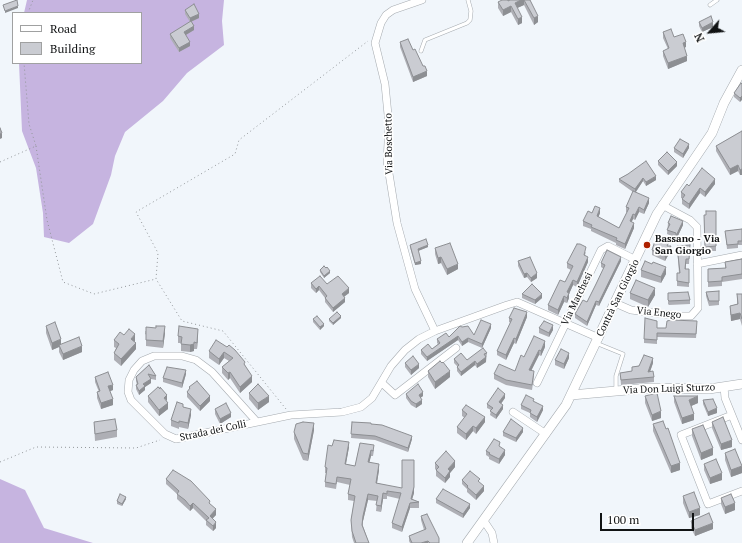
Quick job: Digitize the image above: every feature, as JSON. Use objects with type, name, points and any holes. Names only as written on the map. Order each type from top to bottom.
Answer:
[{"type":"street","name":"Via Boschetto","points":[[422,0],[393,10],[382,23],[375,43],[386,84],[389,124],[387,161],[391,193],[403,250],[411,276],[435,331]]},
{"type":"street","name":"Contrà San Giorgio","points":[[466,543],[484,521],[505,488],[558,418],[572,395],[662,205],[712,133],[724,103],[742,70]]},
{"type":"street","name":"Via Enego","points":[[615,303],[631,310],[691,316],[698,308],[697,227],[690,220],[662,205]]},
{"type":"street","name":"Via Marchesi","points":[[537,383],[601,250],[608,246],[636,260]]},
{"type":"street","points":[[697,264],[742,255]]},
{"type":"street","name":"Strada dei Colli","points":[[257,422],[212,372],[196,360],[182,356],[154,356],[142,361],[134,370],[129,380],[128,392],[131,400],[164,434],[176,439],[291,415],[342,412],[361,407],[372,398],[391,366],[405,350],[419,339],[435,331],[517,302],[565,323],[597,340]]},
{"type":"street","points":[[382,383],[395,395],[456,348]]},
{"type":"street","name":"Via Don Luigi Sturzo","points":[[572,395],[650,388],[724,387],[742,384]]},
{"type":"street","points":[[724,387],[724,395],[742,440]]},
{"type":"street","points":[[513,412],[546,434]]},
{"type":"street","points":[[732,415],[681,435],[708,504],[742,491]]},
{"type":"street","points":[[484,521],[492,533],[494,543]]},
{"type":"lane","points":[[421,51],[425,40],[466,24],[470,20],[471,11],[468,0]]},
{"type":"lane","points":[[710,5],[717,0]]},
{"type":"lane","points":[[597,340],[623,354],[616,376],[616,391]]},
{"type":"path","points":[[28,12],[33,0]]},
{"type":"path","points":[[291,415],[223,332],[182,321],[156,279],[158,253],[136,212],[235,154],[239,140],[378,33]]},
{"type":"path","points":[[24,64],[29,124],[36,146],[47,220],[63,282],[94,294],[156,279]]},
{"type":"path","points":[[0,162],[36,146]]},
{"type":"path","points":[[0,462],[36,447],[136,448],[170,436]]},
{"type":"shaded area","points":[[27,0],[224,0],[222,21],[224,45],[187,73],[163,101],[125,132],[115,156],[111,175],[93,224],[69,243],[44,237],[43,213],[36,168],[22,131],[19,64],[142,64],[142,12],[24,12]]},
{"type":"shaded area","points":[[0,479],[25,490],[44,528],[93,543],[0,543]]},
{"type":"building","points":[[17,0],[18,6],[5,11],[3,5]]},
{"type":"building","points":[[502,0],[521,0],[515,3],[522,17],[518,19],[511,6],[503,10],[498,2]]},
{"type":"building","points":[[524,0],[530,0],[538,16],[534,18]]},
{"type":"building","points":[[194,4],[199,14],[190,18],[185,10]]},
{"type":"building","points":[[711,16],[713,22],[702,28],[699,22]]},
{"type":"building","points":[[191,21],[194,26],[184,32],[190,42],[179,48],[170,34]]},
{"type":"building","points":[[671,29],[674,37],[683,34],[686,42],[683,43],[687,56],[668,63],[663,51],[669,48],[663,32]]},
{"type":"building","points":[[408,39],[413,50],[415,49],[427,71],[413,77],[400,42]]},
{"type":"building","points":[[741,83],[742,96],[740,98],[734,93]]},
{"type":"building","points":[[742,131],[742,169],[740,170],[738,165],[730,169],[716,146]]},
{"type":"building","points":[[680,139],[689,144],[683,154],[674,148]]},
{"type":"building","points":[[667,152],[677,162],[668,171],[658,161]]},
{"type":"building","points":[[646,161],[656,176],[646,182],[643,178],[635,189],[619,179],[628,174]]},
{"type":"building","points":[[702,168],[715,179],[705,192],[700,188],[689,204],[682,199],[685,195],[681,192],[687,184],[689,186]]},
{"type":"building","points":[[633,191],[649,198],[644,210],[639,207],[635,215],[633,214],[630,221],[634,223],[625,244],[616,240],[617,238],[591,227],[592,225],[583,221],[588,211],[592,213],[595,206],[600,208],[597,216],[619,228],[629,208],[626,207]]},
{"type":"building","points":[[706,211],[716,211],[716,246],[705,247],[704,215],[706,215]]},
{"type":"building","points":[[671,216],[683,221],[676,236],[676,233],[667,230],[670,224],[668,223]]},
{"type":"building","points":[[742,229],[742,241],[738,241],[738,244],[727,245],[725,231]]},
{"type":"building","points":[[657,235],[669,242],[667,246],[671,246],[665,256],[652,250]]},
{"type":"building","points":[[426,239],[428,245],[418,249],[421,261],[415,263],[410,245]]},
{"type":"building","points":[[450,243],[458,264],[447,269],[441,257],[438,258],[435,248]]},
{"type":"building","points":[[577,244],[586,247],[584,255],[588,257],[577,282],[573,280],[567,292],[569,293],[567,298],[564,296],[558,310],[548,305],[560,280],[565,282],[573,266],[567,263]]},
{"type":"building","points":[[690,245],[689,259],[686,259],[685,269],[689,269],[689,283],[677,281],[677,273],[680,273],[677,246]]},
{"type":"building","points":[[607,250],[621,257],[599,302],[596,301],[587,322],[575,314],[583,300],[587,302],[596,284],[605,265],[601,263]]},
{"type":"building","points":[[530,257],[537,273],[531,278],[527,273],[524,274],[518,261]]},
{"type":"building","points":[[742,259],[742,274],[722,277],[722,281],[708,282],[708,269],[726,268],[725,262]]},
{"type":"building","points":[[645,261],[652,264],[653,262],[666,267],[661,277],[641,270]]},
{"type":"building","points":[[324,266],[330,271],[324,276],[320,270]]},
{"type":"building","points":[[320,276],[327,284],[338,276],[349,288],[342,294],[345,298],[333,308],[325,298],[327,296],[319,286],[316,289],[311,283]]},
{"type":"building","points":[[636,280],[655,288],[648,300],[630,293]]},
{"type":"building","points":[[532,284],[542,294],[535,300],[522,294]]},
{"type":"building","points":[[719,291],[719,301],[709,301],[706,292]]},
{"type":"building","points":[[688,292],[690,300],[668,300],[668,293]]},
{"type":"building","points":[[737,294],[742,294],[742,319],[740,313],[731,315],[730,306],[738,304]]},
{"type":"building","points":[[514,308],[527,312],[516,339],[514,338],[506,355],[497,351],[512,319],[509,318]]},
{"type":"building","points":[[337,312],[341,316],[333,323],[329,319]]},
{"type":"building","points":[[317,316],[324,324],[320,327],[313,319]]},
{"type":"building","points":[[645,318],[657,321],[657,328],[666,328],[667,321],[671,320],[697,321],[696,334],[657,333],[657,340],[644,339]]},
{"type":"building","points":[[481,320],[491,324],[482,344],[468,338],[462,342],[458,336],[427,357],[421,350],[428,344],[432,349],[440,343],[437,339],[446,333],[449,337],[460,326],[468,326],[474,335]]},
{"type":"building","points":[[544,321],[553,325],[549,333],[539,328]]},
{"type":"building","points":[[55,322],[61,339],[52,343],[46,326]]},
{"type":"building","points":[[156,326],[165,326],[163,341],[146,340],[146,327],[156,328]]},
{"type":"building","points":[[179,326],[198,329],[197,343],[194,342],[194,344],[190,345],[181,344],[182,337],[178,336]]},
{"type":"building","points":[[129,329],[135,334],[131,339],[136,343],[121,359],[114,353],[119,344],[114,340],[120,332],[124,335]]},
{"type":"building","points":[[534,336],[545,341],[541,351],[539,350],[529,370],[534,371],[532,385],[506,380],[494,374],[499,364],[515,371],[521,355],[524,357]]},
{"type":"building","points":[[79,337],[82,346],[63,354],[59,345]]},
{"type":"building","points":[[216,340],[227,347],[229,345],[245,362],[244,364],[252,376],[240,387],[230,372],[228,373],[222,367],[233,358],[224,352],[219,359],[209,351]]},
{"type":"building","points":[[483,348],[487,353],[484,354],[486,357],[477,364],[475,361],[461,372],[457,367],[459,365],[454,359],[461,353],[467,360]]},
{"type":"building","points":[[561,349],[569,353],[564,364],[555,360]]},
{"type":"building","points":[[644,355],[653,358],[648,372],[653,371],[654,377],[621,380],[620,373],[632,371],[632,367],[639,366]]},
{"type":"building","points":[[413,356],[419,364],[411,370],[405,363]]},
{"type":"building","points":[[440,361],[442,363],[443,362],[450,371],[435,382],[428,371]]},
{"type":"building","points":[[149,365],[156,376],[148,374],[151,379],[143,384],[145,386],[139,391],[136,385],[138,384],[136,377]]},
{"type":"building","points":[[167,367],[186,370],[182,383],[163,378]]},
{"type":"building","points":[[108,372],[113,385],[108,386],[113,399],[101,403],[97,392],[100,391],[95,377]]},
{"type":"building","points":[[197,381],[210,396],[200,406],[187,392],[190,388],[189,387]]},
{"type":"building","points":[[258,384],[269,396],[258,403],[249,393]]},
{"type":"building","points":[[418,384],[423,392],[419,395],[422,400],[416,404],[411,401],[406,394]]},
{"type":"building","points":[[158,387],[160,389],[160,387],[167,395],[164,398],[168,403],[159,410],[148,396]]},
{"type":"building","points":[[498,388],[505,394],[499,402],[503,405],[496,415],[490,411],[493,408],[487,404]]},
{"type":"building","points":[[657,393],[661,411],[652,415],[645,396]]},
{"type":"building","points":[[526,395],[534,399],[533,401],[543,406],[537,417],[530,413],[531,410],[521,405]]},
{"type":"building","points":[[674,396],[698,396],[689,400],[694,414],[682,418]]},
{"type":"building","points":[[713,399],[717,408],[708,412],[703,400]]},
{"type":"building","points":[[177,402],[183,404],[183,407],[191,409],[188,423],[179,421],[179,423],[171,420]]},
{"type":"building","points":[[226,403],[231,413],[220,419],[215,409]]},
{"type":"building","points":[[466,405],[485,417],[476,428],[473,426],[466,434],[457,427],[467,414],[462,410]]},
{"type":"building","points":[[723,417],[732,440],[721,444],[712,422]]},
{"type":"building","points":[[115,419],[117,430],[95,434],[94,422]]},
{"type":"building","points":[[511,419],[523,428],[516,438],[503,432]]},
{"type":"building","points":[[663,421],[666,429],[668,428],[680,463],[671,466],[653,424]]},
{"type":"building","points":[[303,422],[314,423],[308,454],[303,453],[294,432],[296,424]]},
{"type":"building","points":[[352,422],[382,425],[412,436],[408,448],[375,436],[351,434]]},
{"type":"building","points":[[703,425],[713,448],[701,453],[692,429]]},
{"type":"building","points":[[494,439],[500,442],[499,446],[505,450],[499,459],[486,451]]},
{"type":"building","points":[[334,440],[349,442],[345,464],[355,466],[360,443],[374,445],[368,462],[379,464],[376,483],[402,488],[402,460],[414,460],[414,487],[411,499],[419,502],[410,503],[402,527],[392,523],[401,493],[387,491],[387,494],[383,493],[381,506],[376,505],[378,496],[368,494],[362,525],[369,543],[356,543],[352,531],[351,520],[355,496],[348,494],[351,479],[337,477],[336,484],[325,482],[327,468],[325,467],[328,445],[332,446]]},
{"type":"building","points":[[735,449],[742,466],[731,470],[725,453]]},
{"type":"building","points":[[446,451],[455,461],[448,469],[450,471],[445,478],[436,470],[439,467],[435,463]]},
{"type":"building","points":[[716,459],[722,473],[710,478],[704,464]]},
{"type":"building","points":[[173,470],[191,481],[210,501],[209,503],[216,509],[210,516],[216,522],[213,526],[206,520],[209,518],[193,503],[190,506],[177,494],[179,491],[166,479]]},
{"type":"building","points":[[470,471],[480,479],[478,481],[484,486],[476,495],[462,480]]},
{"type":"building","points":[[443,489],[470,504],[463,514],[436,499]]},
{"type":"building","points":[[694,492],[700,508],[689,512],[683,496]]},
{"type":"building","points":[[120,494],[126,497],[122,504],[117,501]]},
{"type":"building","points":[[731,494],[735,503],[725,507],[721,498]]},
{"type":"building","points":[[709,513],[713,523],[695,530],[691,521]]},
{"type":"building","points":[[427,514],[439,538],[439,543],[430,543],[428,541],[412,543],[409,536],[426,529],[421,516]]},
{"type":"place","name":"Bassano - Via San Giorgio","points":[[647,245]]}]
